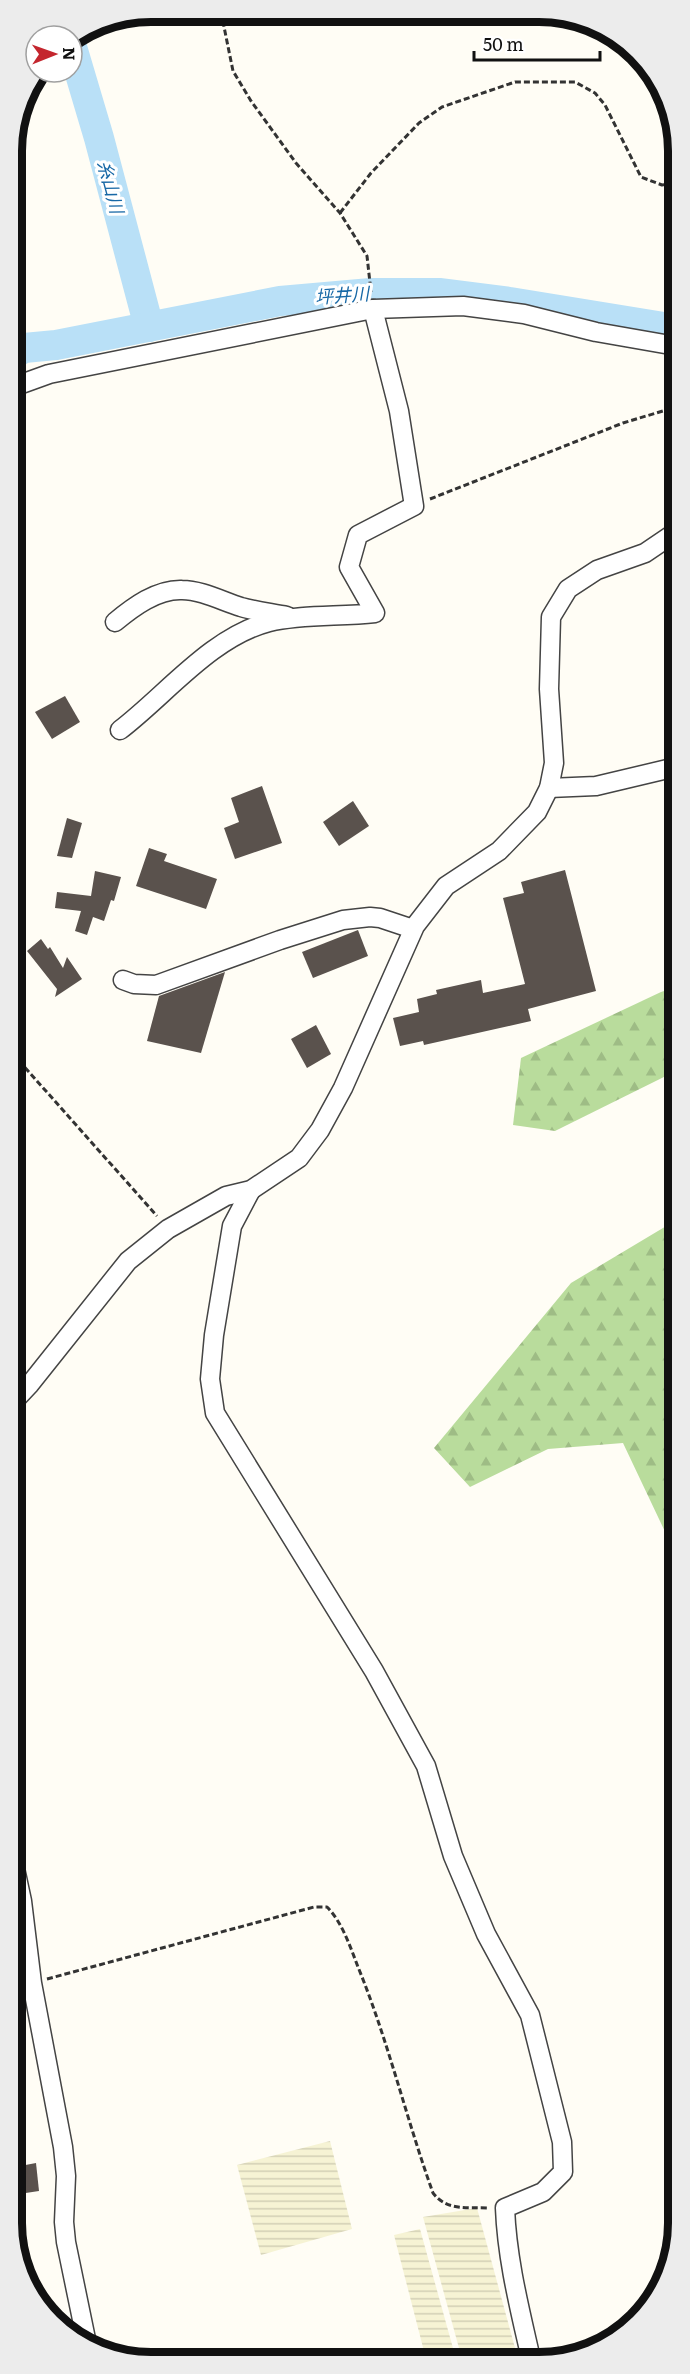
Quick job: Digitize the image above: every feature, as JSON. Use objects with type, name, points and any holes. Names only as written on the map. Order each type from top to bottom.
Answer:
[{"type":"street","points":[[23,383],[49,374],[374,309],[463,306],[524,314],[596,332],[668,345]]},
{"type":"street","points":[[120,730],[225,642],[239,633],[268,622],[375,613],[349,567],[358,535],[414,506],[399,411],[374,309]]},
{"type":"street","points":[[22,1392],[128,1261],[168,1229],[226,1196],[251,1190],[299,1158],[320,1130],[343,1088],[413,929],[446,886],[499,851],[537,812],[549,788],[554,763],[549,689],[551,616],[568,589],[597,570],[645,553],[668,538]]},
{"type":"street","points":[[115,622],[134,606],[148,599],[182,590],[205,594],[244,608],[298,618]]},
{"type":"street","points":[[549,788],[596,786],[668,769]]},
{"type":"street","points":[[123,980],[134,984],[156,985],[279,940],[343,920],[370,916],[413,929]]},
{"type":"street","points":[[251,1190],[232,1226],[214,1335],[210,1379],[215,1413],[374,1671],[426,1766],[453,1856],[486,1934],[530,2015],[562,2142],[563,2172],[543,2192],[505,2208],[513,2278],[529,2352]]},
{"type":"street","points":[[22,1902],[32,1983],[63,2147],[66,2175],[64,2222],[66,2242],[85,2332]]},
{"type":"path","points":[[222,23],[233,71],[251,101],[296,163],[340,213],[367,256],[374,309]]},
{"type":"path","points":[[340,213],[371,173],[419,123],[442,107],[515,82],[575,82],[595,93],[605,105],[641,177],[662,185],[668,184]]},
{"type":"path","points":[[414,506],[623,423],[668,409]]},
{"type":"path","points":[[23,1065],[168,1229]]},
{"type":"path","points":[[32,1983],[314,1907],[327,1906],[334,1914],[348,1941],[372,2001],[433,2193],[440,2202],[448,2206],[505,2208]]},
{"type":"shaded area","points":[[330,2141],[352,2229],[261,2255],[237,2165]]},
{"type":"shaded area","points":[[477,2208],[516,2352],[460,2352],[423,2217]]},
{"type":"shaded area","points":[[420,2229],[454,2352],[424,2352],[394,2235]]},
{"type":"green space","points":[[668,990],[668,1075],[555,1131],[513,1125],[521,1058]]},
{"type":"green space","points":[[667,1225],[667,1537],[623,1443],[548,1449],[470,1487],[434,1448],[571,1283]]},
{"type":"building","points":[[65,696],[80,722],[52,739],[35,712]]},
{"type":"building","points":[[262,786],[282,843],[235,859],[224,828],[239,822],[231,798]]},
{"type":"building","points":[[353,801],[369,826],[339,846],[323,822]]},
{"type":"building","points":[[67,818],[82,823],[72,858],[57,856]]},
{"type":"building","points":[[149,848],[167,854],[164,861],[217,879],[206,909],[136,886]]},
{"type":"building","points":[[565,870],[596,991],[528,1009],[531,1021],[424,1045],[423,1041],[400,1046],[393,1018],[419,1012],[417,999],[437,994],[436,990],[481,980],[483,993],[525,984],[503,898],[524,893],[521,882]]},
{"type":"building","points":[[95,871],[121,877],[114,901],[111,900],[104,921],[93,917],[87,935],[75,931],[81,911],[55,908],[57,892],[91,896]]},
{"type":"building","points":[[358,930],[368,956],[313,978],[302,952]]},
{"type":"building","points":[[41,939],[48,949],[50,947],[63,968],[67,957],[82,979],[55,997],[57,989],[27,951]]},
{"type":"building","points":[[225,972],[201,1053],[147,1041],[159,996]]},
{"type":"building","points":[[316,1025],[331,1054],[307,1068],[291,1039]]},
{"type":"building","points":[[36,2163],[39,2191],[22,2194],[22,2166]]},
{"type":"waterway","name":"糸山川","points":[[83,84],[149,327]]},
{"type":"waterway","name":"坪井川","points":[[23,349],[56,345],[280,301],[371,293],[441,293],[668,328]]}]
